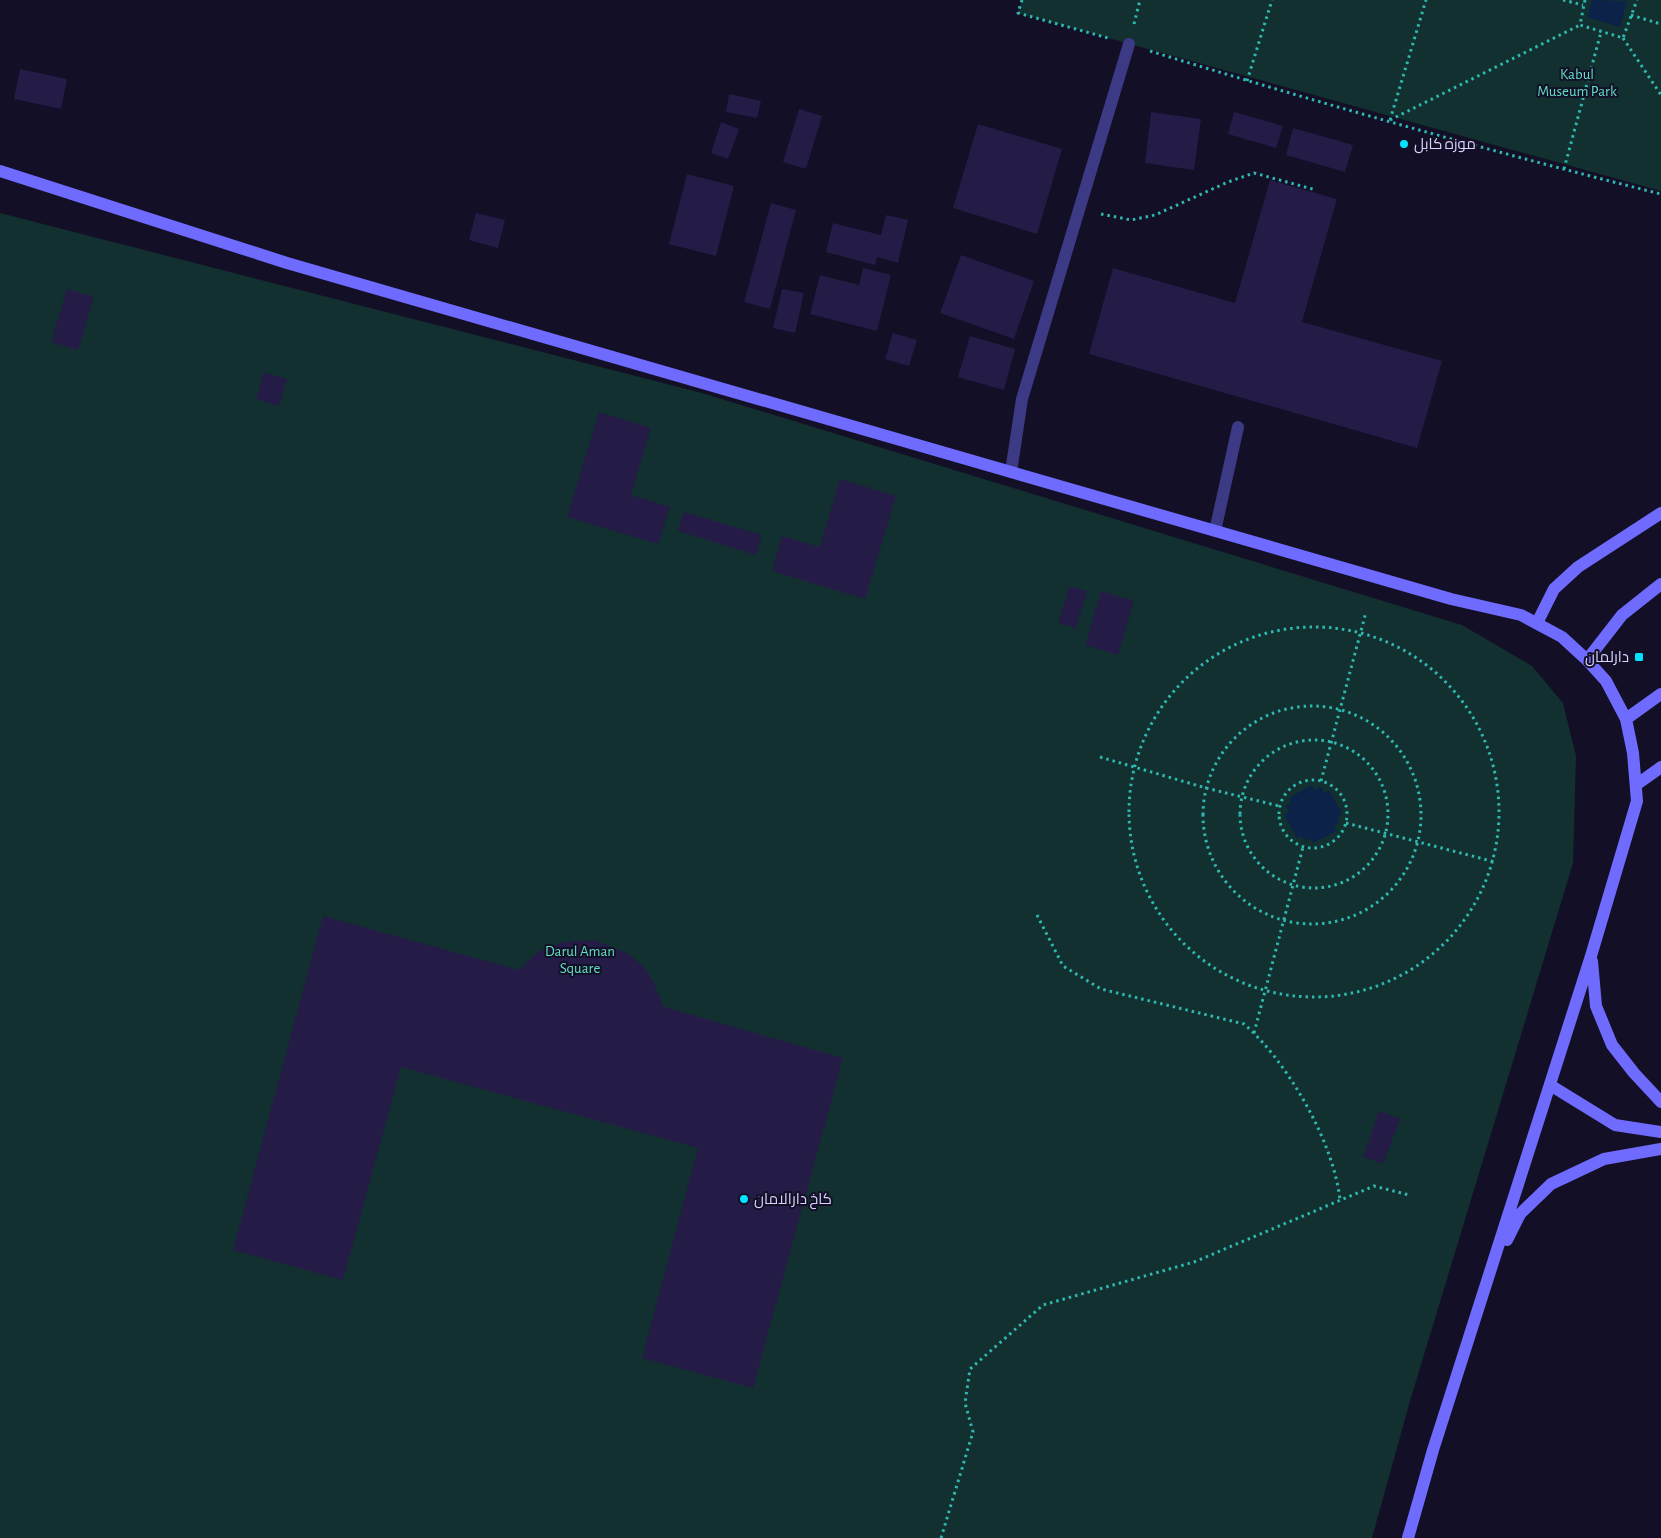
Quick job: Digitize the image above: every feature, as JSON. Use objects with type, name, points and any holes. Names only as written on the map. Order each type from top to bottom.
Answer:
[{"type":"main road","points":[[0,171],[287,263],[1450,599],[1521,615],[1562,637],[1587,660],[1606,681],[1626,719],[1634,753],[1637,801],[1591,956],[1433,1450],[1408,1538]]},
{"type":"main road","points":[[1537,624],[1554,589],[1578,567],[1661,513]]},
{"type":"main road","points":[[1587,660],[1622,615],[1661,584]]},
{"type":"main road","points":[[1626,719],[1661,694]]},
{"type":"main road","points":[[1636,785],[1661,767]]},
{"type":"main road","points":[[1591,956],[1596,1006],[1612,1045],[1634,1073],[1661,1102]]},
{"type":"main road","points":[[1550,1085],[1614,1125],[1661,1132]]},
{"type":"main road","points":[[1488,1278],[1520,1214],[1551,1184],[1604,1159],[1661,1149]]},
{"type":"lane","points":[[1011,472],[1022,399],[1128,44]]},
{"type":"lane","points":[[1214,531],[1238,427]]},
{"type":"path","points":[[1022,0],[1018,13],[1248,81],[1661,194]]},
{"type":"path","points":[[1248,81],[1272,0]]},
{"type":"path","points":[[1390,120],[1426,0]]},
{"type":"path","points":[[1563,0],[1583,5]]},
{"type":"path","points":[[1580,25],[1585,0]]},
{"type":"path","points":[[1623,38],[1636,0]]},
{"type":"path","points":[[1631,15],[1661,24]]},
{"type":"path","points":[[1390,120],[1580,25],[1623,38],[1661,95]]},
{"type":"path","points":[[1564,169],[1601,32]]},
{"type":"path","points":[[1078,210],[1131,220],[1155,216],[1228,182],[1254,173],[1316,190]]},
{"type":"path","points":[[1321,781],[1366,612]]},
{"type":"path","points":[[1287,628],[1343,629],[1360,634],[1398,646],[1448,684],[1484,736],[1500,798],[1494,862],[1468,919],[1423,964],[1366,992],[1302,998],[1241,984],[1187,949],[1149,898],[1130,838],[1131,774],[1151,721],[1186,677],[1232,645],[1287,628]]},
{"type":"path","points":[[1309,705],[1340,709],[1376,726],[1402,753],[1418,787],[1421,824],[1412,860],[1391,890],[1361,912],[1326,923],[1284,920],[1254,908],[1226,883],[1208,850],[1202,813],[1206,788],[1222,750],[1246,726],[1276,711],[1309,705]]},
{"type":"path","points":[[1315,740],[1332,743],[1339,744],[1361,756],[1377,775],[1387,797],[1388,822],[1382,846],[1368,866],[1348,881],[1325,888],[1300,887],[1277,879],[1257,863],[1245,842],[1239,818],[1242,797],[1252,772],[1269,754],[1291,744],[1315,740]]},
{"type":"path","points":[[1100,757],[1206,788],[1279,806]]},
{"type":"path","points":[[1321,781],[1332,785],[1340,793],[1345,804],[1346,823],[1340,836],[1332,843],[1321,848],[1310,849],[1289,839],[1282,830],[1278,819],[1279,806],[1282,797],[1299,782],[1321,781]]},
{"type":"path","points":[[1346,823],[1494,862]]},
{"type":"path","points":[[1254,1033],[1303,847]]},
{"type":"path","points":[[1037,915],[1063,966],[1101,989],[1244,1024],[1254,1033],[1282,1066],[1322,1135],[1338,1180],[1340,1200]]},
{"type":"path","points":[[941,1538],[973,1432],[965,1403],[970,1369],[1043,1305],[1194,1262],[1374,1186],[1409,1195]]},
{"type":"green space","name":"Kabul Museum Park","points":[[1022,0],[1661,0],[1661,191],[1018,13]]},
{"type":"green space","name":"Darul Aman Square","points":[[0,213],[702,393],[1462,625],[1532,666],[1563,703],[1576,756],[1573,863],[1410,1401],[1372,1538],[0,1538]]},
{"type":"water","points":[[1592,0],[1627,1],[1620,27],[1587,17]]},
{"type":"water","points":[[1312,785],[1315,790],[1321,787],[1324,793],[1329,790],[1342,814],[1337,817],[1340,822],[1334,826],[1337,831],[1313,843],[1310,838],[1305,841],[1301,836],[1297,838],[1284,815],[1289,812],[1286,806],[1291,803],[1289,798]]},
{"type":"building","points":[[20,69],[67,79],[61,109],[14,99]]},
{"type":"building","points":[[729,94],[761,101],[757,118],[726,112]]},
{"type":"building","points":[[799,109],[822,116],[806,169],[783,162]]},
{"type":"building","points":[[1151,112],[1201,119],[1194,170],[1145,163]]},
{"type":"building","points":[[1234,112],[1283,126],[1276,148],[1228,134]]},
{"type":"building","points":[[721,122],[739,129],[728,159],[711,153]]},
{"type":"building","points":[[978,124],[1062,149],[1037,234],[953,208]]},
{"type":"building","points":[[1293,128],[1353,145],[1345,172],[1286,155]]},
{"type":"building","points":[[687,174],[734,186],[716,256],[669,244]]},
{"type":"building","points":[[1270,180],[1337,199],[1302,322],[1442,361],[1417,448],[1089,354],[1113,268],[1235,303]]},
{"type":"building","points":[[771,203],[796,210],[770,309],[744,302]]},
{"type":"building","points":[[476,213],[505,220],[498,248],[469,240]]},
{"type":"building","points":[[886,215],[908,220],[898,263],[877,257],[875,265],[826,252],[833,223],[881,235]]},
{"type":"building","points":[[961,255],[1034,281],[1014,339],[940,313]]},
{"type":"building","points":[[863,268],[891,275],[877,331],[810,314],[820,275],[859,285]]},
{"type":"building","points":[[67,289],[94,297],[78,350],[51,342]]},
{"type":"building","points":[[782,289],[804,293],[795,333],[773,328]]},
{"type":"building","points":[[893,333],[917,340],[909,366],[885,359]]},
{"type":"building","points":[[970,336],[1015,349],[1004,390],[958,377]]},
{"type":"building","points":[[264,372],[287,379],[279,406],[256,399]]},
{"type":"building","points":[[599,412],[651,428],[631,495],[670,507],[658,544],[567,517]]},
{"type":"building","points":[[840,479],[896,496],[865,599],[772,571],[782,536],[820,547]]},
{"type":"building","points":[[684,512],[762,535],[756,555],[678,531]]},
{"type":"building","points":[[1070,586],[1087,591],[1076,628],[1058,623]]},
{"type":"building","points":[[1101,591],[1134,601],[1118,655],[1085,645]]},
{"type":"building","name":"کاخ دارالامان","points":[[323,916],[519,970],[538,952],[563,942],[594,940],[629,954],[645,968],[664,1007],[843,1058],[753,1388],[642,1358],[698,1148],[401,1067],[343,1280],[233,1250]]},
{"type":"building","points":[[1379,1111],[1400,1119],[1383,1164],[1363,1157]]},
{"type":"place","name":"موزه کابل","points":[[1404,144]]},
{"type":"place","name":"دارلمان","points":[[1639,657]]},
{"type":"place","name":"کاخ دارالامان","points":[[744,1199]]}]
